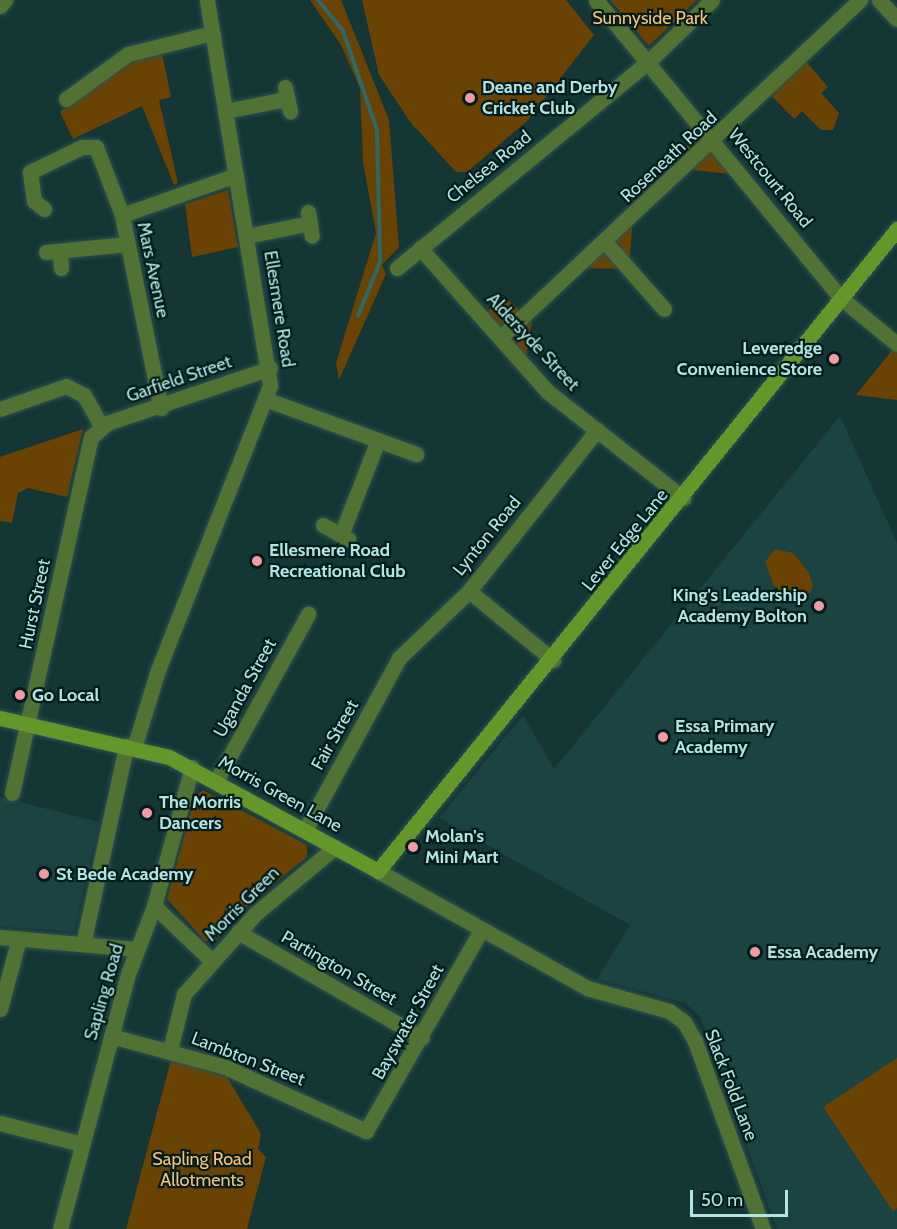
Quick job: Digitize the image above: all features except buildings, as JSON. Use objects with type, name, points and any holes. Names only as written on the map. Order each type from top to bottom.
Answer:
[{"type":"street","points":[[0,6],[5,0]]},
{"type":"street","name":"Ellesmere Road","points":[[83,944],[130,747],[265,399],[270,368],[207,0]]},
{"type":"street","name":"Westcourt Road","points":[[596,0],[842,299],[897,344]]},
{"type":"street","name":"Chelsea Road","points":[[397,268],[648,62],[712,0]]},
{"type":"street","name":"Roseneath Road","points":[[500,338],[714,141],[860,0]]},
{"type":"street","points":[[879,0],[897,19]]},
{"type":"street","points":[[66,99],[128,54],[212,33]]},
{"type":"street","points":[[225,111],[287,99]]},
{"type":"street","name":"Mars Avenue","points":[[44,209],[31,192],[30,172],[39,164],[93,145],[122,215],[161,408]]},
{"type":"street","points":[[122,215],[236,175]]},
{"type":"street","points":[[246,236],[310,224]]},
{"type":"street","name":"Lever Edge Lane","points":[[378,871],[553,660],[897,229]]},
{"type":"street","points":[[605,242],[664,309]]},
{"type":"street","points":[[61,268],[53,252],[128,244]]},
{"type":"street","name":"Aldersyde Street","points":[[420,248],[548,392],[683,498]]},
{"type":"street","name":"Garfield Street","points":[[101,426],[161,408],[270,368]]},
{"type":"street","points":[[0,409],[66,386],[84,394],[101,426]]},
{"type":"street","points":[[265,399],[416,454]]},
{"type":"street","name":"Hurst Street","points":[[12,793],[91,437],[101,426]]},
{"type":"street","name":"Lynton Road","points":[[399,658],[469,591],[597,430]]},
{"type":"street","points":[[323,525],[345,537],[378,440]]},
{"type":"street","points":[[469,591],[553,660]]},
{"type":"street","name":"Uganda Street","points":[[216,781],[308,614]]},
{"type":"street","name":"Fair Street","points":[[305,830],[399,658]]},
{"type":"street","name":"Morris Green Lane","points":[[0,718],[130,747],[192,768],[522,952]]},
{"type":"street","name":"Sapling Road","points":[[60,1229],[111,1036],[136,949],[154,906],[192,768]]},
{"type":"street","name":"Morris Green","points":[[154,906],[213,962],[238,932],[335,847]]},
{"type":"street","name":"Bayswater Street","points":[[366,1131],[422,1038],[481,930]]},
{"type":"street","name":"Partington Street","points":[[238,932],[422,1038]]},
{"type":"street","points":[[0,937],[136,949]]},
{"type":"street","points":[[0,1009],[19,938]]},
{"type":"street","name":"Slack Fold Lane","points":[[522,952],[587,988],[669,1011],[684,1022],[763,1229]]},
{"type":"street","points":[[170,1050],[181,999],[213,962]]},
{"type":"street","name":"Lambton Street","points":[[111,1036],[170,1050],[264,1082],[366,1131]]},
{"type":"street","points":[[0,1123],[82,1144]]},
{"type":"shaded area","points":[[840,416],[897,543],[897,1229],[777,1229],[700,1017],[685,1003],[597,979],[630,925],[439,818],[523,715],[554,769]]},
{"type":"shaded area","name":"St Bede Academy","points":[[0,797],[99,822],[74,932],[0,926]]},
{"type":"green space","points":[[310,0],[341,0],[389,120],[399,247],[382,265],[386,274],[339,380],[336,363],[376,233],[363,162],[360,88],[341,45]]},
{"type":"green space","name":"Deane and Derby Cricket Club","points":[[362,0],[566,0],[594,35],[527,121],[467,172],[456,172],[411,123],[379,75]]},
{"type":"green space","name":"Sunnyside Park","points":[[610,0],[697,0],[649,46]]},
{"type":"green space","points":[[161,48],[171,97],[159,100],[178,183],[174,185],[142,106],[73,139],[60,112],[103,73]]},
{"type":"green space","points":[[802,57],[828,87],[821,93],[839,113],[833,130],[821,130],[802,111],[794,119],[767,91]]},
{"type":"green space","points":[[692,114],[739,175],[684,169]]},
{"type":"green space","points":[[228,190],[238,247],[192,257],[185,204]]},
{"type":"green space","points":[[633,216],[629,269],[576,268]]},
{"type":"green space","points":[[506,298],[532,321],[525,366],[480,316]]},
{"type":"green space","points":[[897,344],[897,400],[856,395]]},
{"type":"green space","points":[[83,429],[67,497],[28,488],[18,493],[12,523],[0,521],[0,457]]},
{"type":"green space","points":[[775,549],[793,553],[809,573],[813,587],[803,602],[784,597],[773,584],[765,562]]},
{"type":"green space","points":[[203,790],[307,845],[307,857],[252,901],[216,941],[205,941],[167,899],[195,796]]},
{"type":"green space","points":[[897,1058],[897,1208],[893,1211],[823,1107]]},
{"type":"green space","name":"Sapling Road Allotments","points":[[171,1060],[227,1077],[261,1134],[258,1149],[266,1157],[247,1229],[126,1229]]},
{"type":"waterway","points":[[318,0],[343,31],[377,130],[380,262],[358,316]]},
{"type":"place","name":"Deane and Derby Cricket Club","points":[[470,98]]},
{"type":"place","name":"Leveredge Convenience Store","points":[[834,359]]},
{"type":"place","name":"Ellesmere Road Recreational Club","points":[[257,561]]},
{"type":"place","name":"King's Leadership Academy Bolton","points":[[819,606]]},
{"type":"place","name":"Go Local","points":[[20,695]]},
{"type":"place","name":"Essa Primary Academy","points":[[663,737]]},
{"type":"place","name":"The Morris Dancers","points":[[147,813]]},
{"type":"place","name":"Molan's Mini Mart","points":[[413,847]]},
{"type":"place","name":"St Bede Academy","points":[[44,874]]},
{"type":"place","name":"Essa Academy","points":[[755,952]]}]
